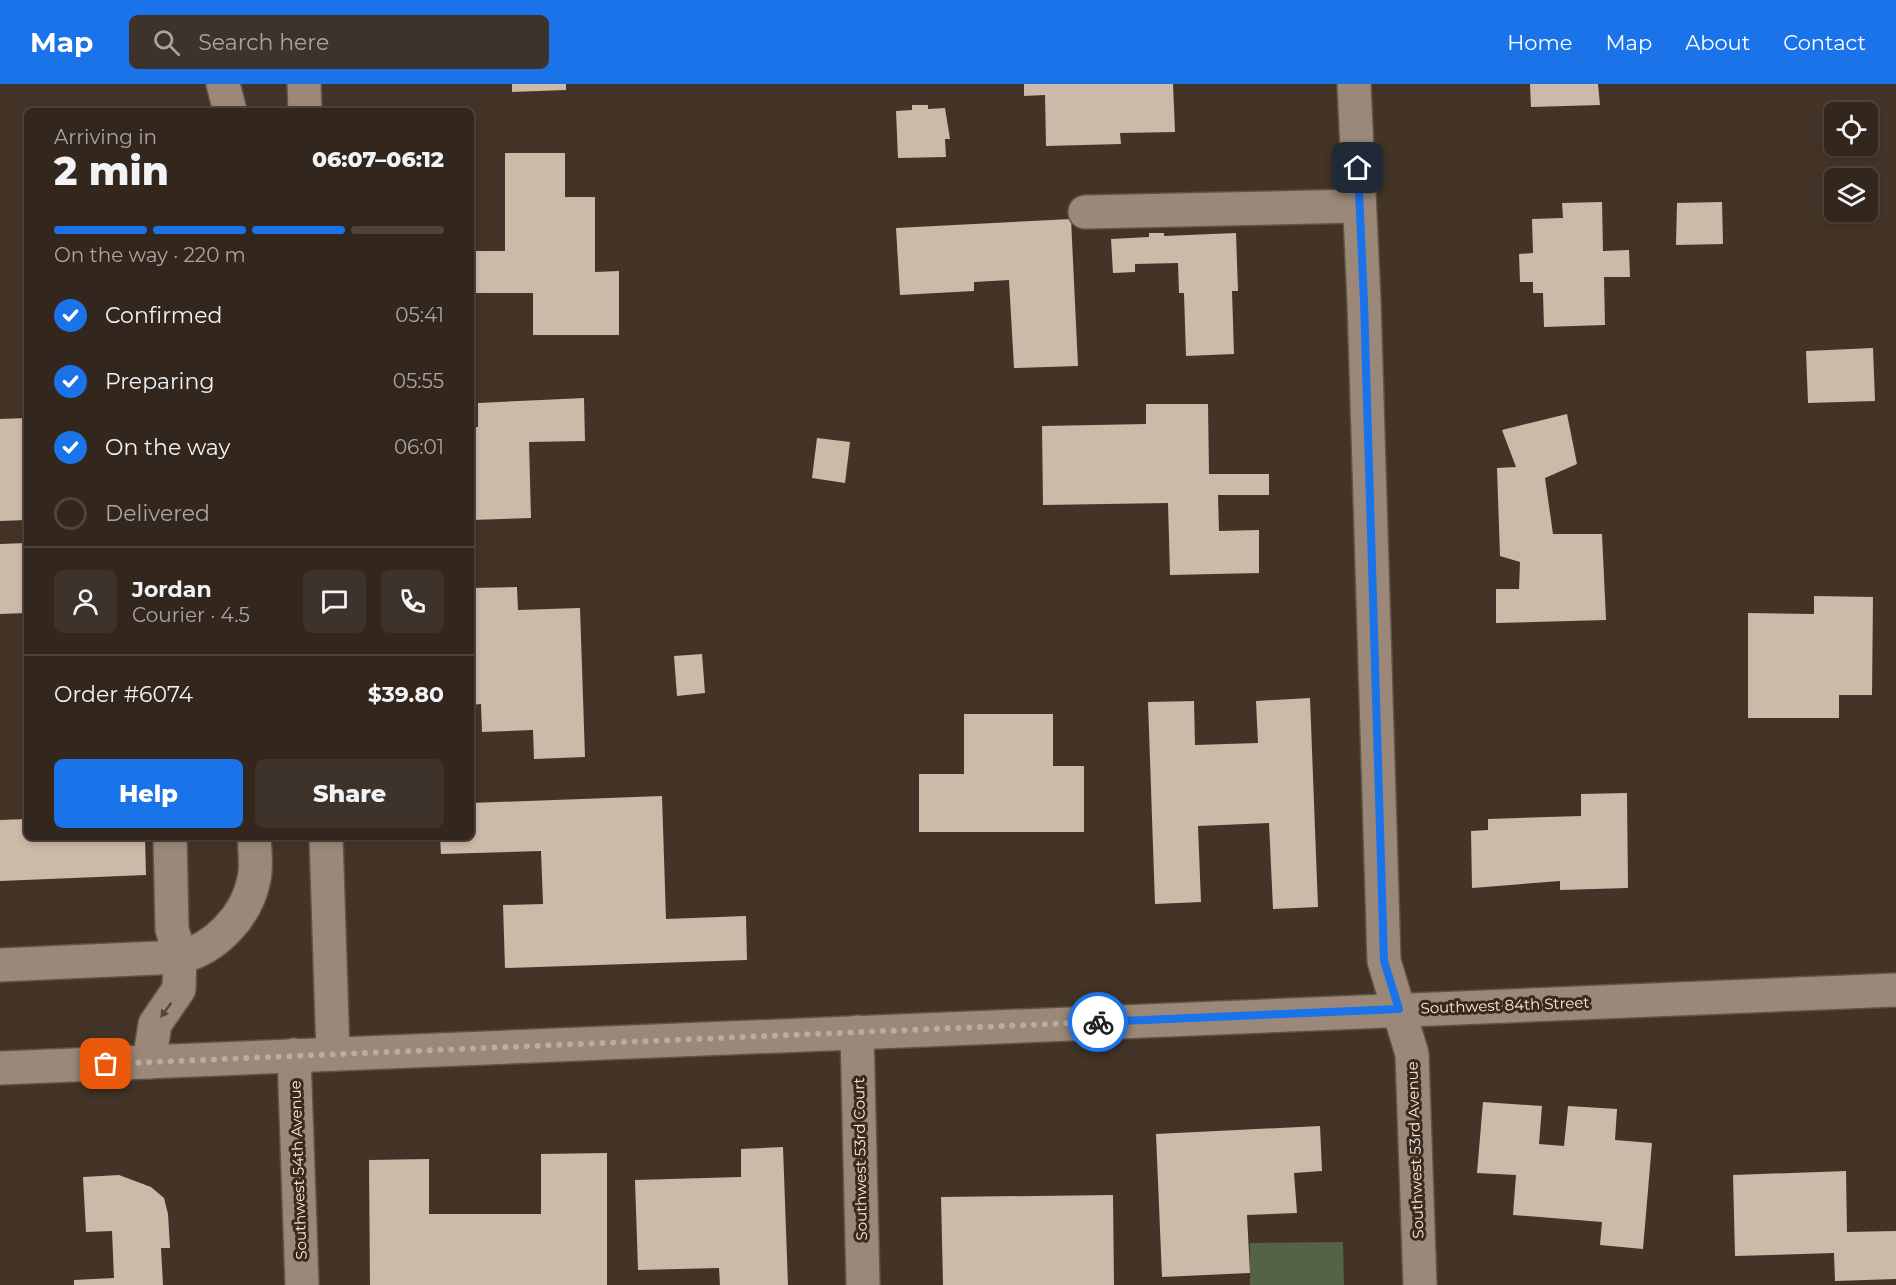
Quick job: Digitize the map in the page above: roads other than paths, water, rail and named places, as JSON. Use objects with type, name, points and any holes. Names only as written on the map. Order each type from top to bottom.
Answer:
[{"type":"street","points":[[223,84],[229,108]]},
{"type":"street","points":[[304,84],[305,108]]},
{"type":"street","name":"Southwest 53rd Avenue","points":[[1354,84],[1364,302],[1384,961],[1412,1054],[1420,1285]]},
{"type":"street","points":[[1084,212],[1359,206]]},
{"type":"street","points":[[149,1062],[155,1024],[179,989],[180,957],[172,929],[170,840]]},
{"type":"street","points":[[0,965],[180,957],[195,954],[220,937],[247,900],[255,876],[254,840]]},
{"type":"street","points":[[326,840],[333,1053]]},
{"type":"street","name":"Southwest 84th Street","points":[[0,1068],[1896,990]]},
{"type":"street","name":"Southwest 53rd Court","points":[[857,1032],[862,1285]]},
{"type":"street","name":"Southwest 54th Avenue","points":[[294,1055],[302,1285]]}]
